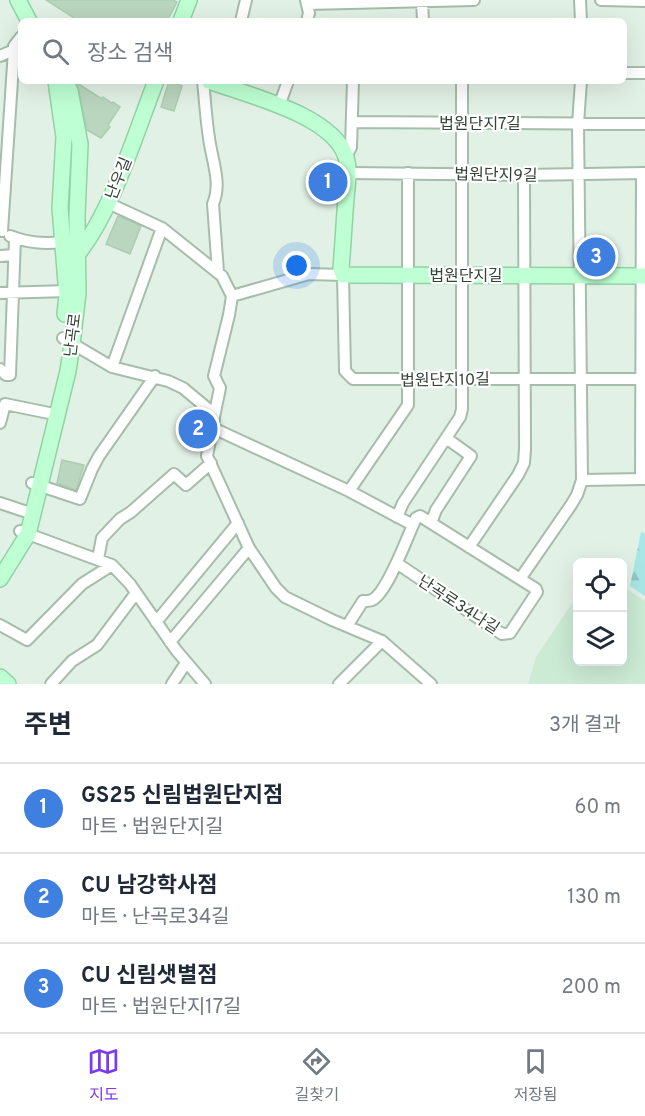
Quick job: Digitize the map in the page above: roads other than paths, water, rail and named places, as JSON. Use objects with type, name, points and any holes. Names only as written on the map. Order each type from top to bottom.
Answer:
[{"type":"main road","points":[[18,0],[27,18]]},
{"type":"main road","points":[[28,0],[37,18]]},
{"type":"main road","points":[[182,18],[189,0]]},
{"type":"main road","name":"난곡로","points":[[0,579],[24,532],[68,371],[67,291],[60,208],[64,137],[57,84]]},
{"type":"main road","name":"난곡로","points":[[36,485],[49,413],[78,293],[77,216],[81,144],[66,84]]},
{"type":"main road","name":"난우길","points":[[65,266],[84,246],[108,203],[155,84]]},
{"type":"main road","points":[[232,85],[326,129],[335,138],[346,157],[348,173],[341,268],[343,274]]},
{"type":"main road","name":"법원단지길","points":[[343,274],[643,276]]},
{"type":"main road","name":"난곡로","points":[[0,565],[24,532]]},
{"type":"main road","points":[[0,677],[8,684]]},
{"type":"street","points":[[242,18],[246,0]]},
{"type":"street","points":[[308,18],[307,2],[474,0]]},
{"type":"street","points":[[580,0],[581,18]]},
{"type":"street","points":[[600,0],[645,1]]},
{"type":"street","points":[[422,1],[423,18]]},
{"type":"street","points":[[18,41],[14,46],[1,231],[15,238],[41,244],[63,242]]},
{"type":"street","points":[[0,56],[14,50]]},
{"type":"street","points":[[627,73],[645,73]]},
{"type":"street","points":[[203,84],[209,140],[217,180],[217,194],[213,204],[218,272]]},
{"type":"street","points":[[279,106],[287,84]]},
{"type":"street","points":[[346,157],[351,147],[353,84]]},
{"type":"street","points":[[398,517],[403,503],[460,417],[462,84]]},
{"type":"street","points":[[520,579],[571,505],[582,480],[578,124],[581,84]]},
{"type":"street","name":"법원단지7길","points":[[352,122],[645,124]]},
{"type":"street","name":"법원단지9길","points":[[348,173],[524,175],[643,173]]},
{"type":"street","name":"법원단지길","points":[[407,275],[408,173]]},
{"type":"street","points":[[582,480],[643,479],[643,173]]},
{"type":"street","name":"법원단지길","points":[[524,175],[524,276]]},
{"type":"street","points":[[108,203],[162,228],[218,272],[228,285],[232,296],[214,376],[220,388],[207,456],[249,548],[276,588],[285,597],[382,641],[431,684]]},
{"type":"street","points":[[112,367],[162,228]]},
{"type":"street","points":[[0,369],[6,375],[10,375],[15,238]]},
{"type":"street","points":[[0,256],[14,255]]},
{"type":"street","points":[[232,296],[309,274],[343,274]]},
{"type":"street","name":"법원단지10길","points":[[343,274],[346,374],[353,379],[643,379]]},
{"type":"street","points":[[349,491],[408,405],[407,275]]},
{"type":"street","points":[[469,547],[524,463],[524,276]]},
{"type":"street","name":"난곡로","points":[[0,293],[67,291]]},
{"type":"street","points":[[67,341],[112,367],[155,376],[183,388],[207,408],[214,422],[413,525]]},
{"type":"street","points":[[36,485],[80,499],[99,456],[155,376]]},
{"type":"street","points":[[0,423],[5,404],[49,413]]},
{"type":"street","points":[[347,626],[363,601],[377,597],[398,564],[416,518],[420,516],[431,523],[436,510],[471,456],[446,438]]},
{"type":"street","points":[[98,560],[102,538],[120,519],[174,474],[186,485],[211,463]]},
{"type":"street","points":[[0,503],[29,513]]},
{"type":"street","points":[[156,622],[238,523]]},
{"type":"street","name":"난곡로34나길","points":[[398,564],[502,634],[510,633],[537,592],[536,589],[431,523]]},
{"type":"street","points":[[24,532],[112,565],[130,584],[170,642],[205,684]]},
{"type":"street","points":[[170,642],[249,548]]},
{"type":"street","points":[[0,625],[27,640],[82,584],[112,565]]},
{"type":"street","points":[[51,684],[72,661],[97,645],[136,593]]},
{"type":"street","points":[[339,684],[382,641]]},
{"type":"street","points":[[172,684],[186,663]]},
{"type":"place","name":"GS25 신림법원단지점","points":[[328,182]]},
{"type":"place","name":"CU 신림샛별점","points":[[596,257]]},
{"type":"place","name":"CU 남강학사점","points":[[198,429]]}]
